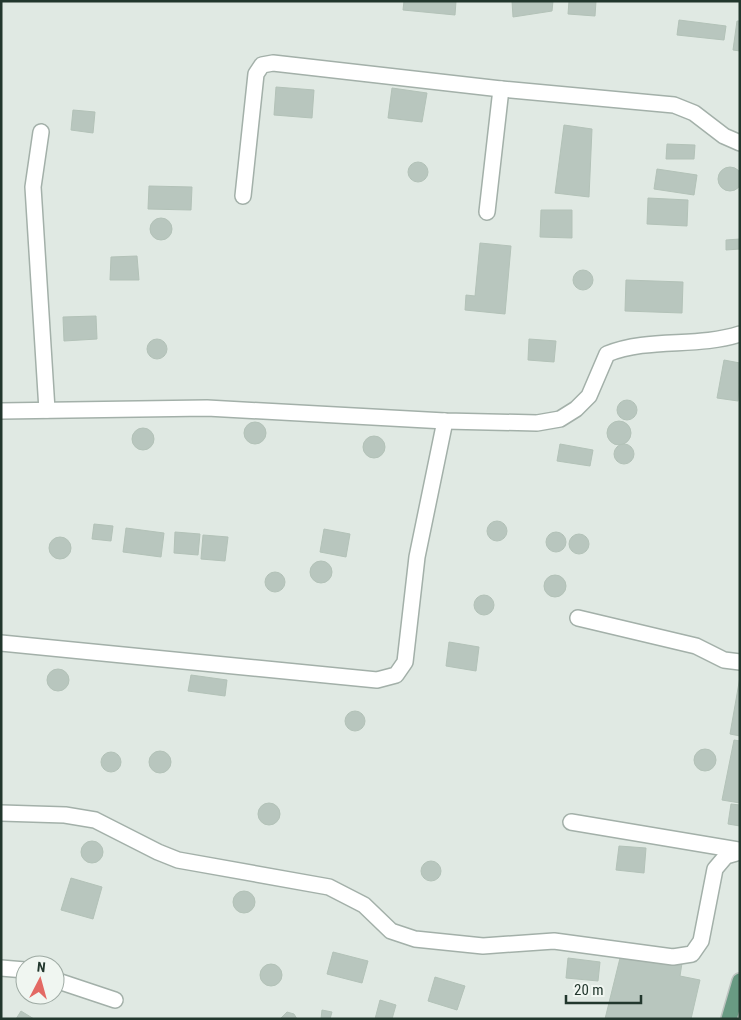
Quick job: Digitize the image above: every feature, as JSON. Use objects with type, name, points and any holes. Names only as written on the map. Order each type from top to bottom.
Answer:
[{"type":"main road","points":[[729,1019],[740,981]]},
{"type":"street","points":[[243,196],[256,74],[262,65],[273,63],[501,89],[674,105],[694,113],[724,136],[740,143]]},
{"type":"street","points":[[487,212],[501,89]]},
{"type":"street","points":[[40,132],[32,187],[47,410]]},
{"type":"street","points":[[1,411],[206,408],[445,421],[537,423],[560,419],[576,409],[589,396],[607,354],[625,347],[708,342],[740,334]]},
{"type":"street","points":[[1,644],[377,680],[396,675],[405,662],[417,557],[445,421]]},
{"type":"street","points":[[578,618],[696,646],[724,660],[740,662]]},
{"type":"street","points":[[1,814],[65,815],[95,820],[178,860],[329,887],[364,905],[392,931],[415,939],[484,946],[554,941],[673,957],[692,954],[701,941],[715,869],[726,856],[740,851]]},
{"type":"street","points":[[571,822],[740,851]]},
{"type":"street","points":[[1,968],[15,969]]},
{"type":"street","points":[[65,983],[115,1000]]},
{"type":"building","points":[[404,1],[456,1],[455,15],[403,10]]},
{"type":"building","points":[[512,1],[553,1],[552,11],[513,17]]},
{"type":"building","points":[[569,1],[596,1],[595,16],[568,14]]},
{"type":"building","points":[[679,20],[726,26],[724,40],[677,35]]},
{"type":"building","points":[[737,21],[740,21],[740,51],[733,50]]},
{"type":"building","points":[[276,87],[314,90],[312,118],[274,115]]},
{"type":"building","points":[[392,88],[427,93],[422,122],[388,118]]},
{"type":"building","points":[[73,110],[95,112],[93,133],[71,130]]},
{"type":"building","points":[[564,125],[592,129],[589,197],[555,193]]},
{"type":"building","points":[[667,144],[695,145],[694,159],[666,159]]},
{"type":"building","points":[[418,162],[425,165],[428,172],[425,179],[418,182],[411,179],[408,172],[411,165]]},
{"type":"building","points":[[730,167],[739,170],[742,179],[739,188],[730,191],[721,188],[718,179],[721,170]]},
{"type":"building","points":[[657,169],[697,175],[694,195],[654,189]]},
{"type":"building","points":[[149,186],[192,187],[191,210],[148,209]]},
{"type":"building","points":[[648,198],[688,200],[687,226],[647,224]]},
{"type":"building","points":[[541,210],[572,210],[572,238],[540,237]]},
{"type":"building","points":[[161,218],[169,221],[172,229],[169,237],[161,240],[153,237],[150,229],[153,221]]},
{"type":"building","points":[[740,239],[740,249],[726,250],[726,240]]},
{"type":"building","points":[[480,243],[511,246],[505,314],[465,310],[466,295],[475,296]]},
{"type":"building","points":[[137,256],[139,280],[110,280],[111,257]]},
{"type":"building","points":[[583,270],[590,273],[593,280],[590,287],[583,290],[576,287],[573,280],[576,273]]},
{"type":"building","points":[[626,280],[683,282],[682,313],[625,311]]},
{"type":"building","points":[[96,316],[97,339],[64,341],[63,317]]},
{"type":"building","points":[[157,339],[164,342],[167,349],[164,356],[157,359],[150,356],[147,349],[150,342]]},
{"type":"building","points":[[529,339],[556,341],[554,362],[528,360]]},
{"type":"building","points":[[724,360],[740,363],[738,401],[717,398]]},
{"type":"building","points":[[627,400],[634,403],[637,410],[634,417],[627,420],[620,417],[617,410],[620,403]]},
{"type":"building","points":[[619,421],[628,424],[631,433],[628,442],[619,445],[610,442],[607,433],[610,424]]},
{"type":"building","points":[[255,422],[263,425],[266,433],[263,441],[255,444],[247,441],[244,433],[247,425]]},
{"type":"building","points":[[143,428],[151,431],[154,439],[151,447],[143,450],[135,447],[132,439],[135,431]]},
{"type":"building","points":[[374,436],[382,439],[385,447],[382,455],[374,458],[366,455],[363,447],[366,439]]},
{"type":"building","points":[[560,444],[593,450],[590,466],[557,461]]},
{"type":"building","points":[[624,444],[631,447],[634,454],[631,461],[624,464],[617,461],[614,454],[617,447]]},
{"type":"building","points":[[497,521],[504,524],[507,531],[504,538],[497,541],[490,538],[487,531],[490,524]]},
{"type":"building","points":[[94,524],[113,526],[111,541],[92,539]]},
{"type":"building","points":[[126,528],[164,533],[161,557],[123,552]]},
{"type":"building","points":[[324,529],[350,534],[346,557],[320,552]]},
{"type":"building","points":[[175,532],[200,534],[198,555],[174,553]]},
{"type":"building","points":[[556,532],[563,535],[566,542],[563,549],[556,552],[549,549],[546,542],[549,535]]},
{"type":"building","points":[[579,534],[586,537],[589,544],[586,551],[579,554],[572,551],[569,544],[572,537]]},
{"type":"building","points":[[203,535],[228,537],[225,561],[201,559]]},
{"type":"building","points":[[60,537],[68,540],[71,548],[68,556],[60,559],[52,556],[49,548],[52,540]]},
{"type":"building","points":[[321,561],[329,564],[332,572],[329,580],[321,583],[313,580],[310,572],[313,564]]},
{"type":"building","points":[[275,572],[282,575],[285,582],[282,589],[275,592],[268,589],[265,582],[268,575]]},
{"type":"building","points":[[555,575],[563,578],[566,586],[563,594],[555,597],[547,594],[544,586],[547,578]]},
{"type":"building","points":[[484,595],[491,598],[494,605],[491,612],[484,615],[477,612],[474,605],[477,598]]},
{"type":"building","points":[[449,642],[479,647],[476,671],[446,666]]},
{"type":"building","points":[[58,669],[66,672],[69,680],[66,688],[58,691],[50,688],[47,680],[50,672]]},
{"type":"building","points":[[191,675],[227,680],[225,696],[188,691]]},
{"type":"building","points":[[740,677],[740,736],[730,734]]},
{"type":"building","points":[[355,711],[362,714],[365,721],[362,728],[355,731],[348,728],[345,721],[348,714]]},
{"type":"building","points":[[734,740],[740,741],[740,803],[722,800]]},
{"type":"building","points":[[705,749],[713,752],[716,760],[713,768],[705,771],[697,768],[694,760],[697,752]]},
{"type":"building","points":[[160,751],[168,754],[171,762],[168,770],[160,773],[152,770],[149,762],[152,754]]},
{"type":"building","points":[[111,752],[118,755],[121,762],[118,769],[111,772],[104,769],[101,762],[104,755]]},
{"type":"building","points":[[269,803],[277,806],[280,814],[277,822],[269,825],[261,822],[258,814],[261,806]]},
{"type":"building","points":[[731,804],[740,805],[740,826],[728,824]]},
{"type":"building","points":[[92,841],[100,844],[103,852],[100,860],[92,863],[84,860],[81,852],[84,844]]},
{"type":"building","points":[[619,846],[646,848],[644,873],[616,870]]},
{"type":"building","points":[[431,861],[438,864],[441,871],[438,878],[431,881],[424,878],[421,871],[424,864]]},
{"type":"building","points":[[71,878],[102,887],[93,919],[61,910]]},
{"type":"building","points":[[244,891],[252,894],[255,902],[252,910],[244,913],[236,910],[233,902],[236,894]]},
{"type":"building","points":[[333,952],[368,961],[362,983],[327,974]]},
{"type":"building","points":[[621,954],[682,963],[680,976],[700,980],[691,1019],[605,1019]]},
{"type":"building","points":[[568,958],[600,962],[598,981],[566,978]]},
{"type":"building","points":[[271,964],[279,967],[282,975],[279,983],[271,986],[263,983],[260,975],[263,967]]},
{"type":"building","points":[[435,977],[465,986],[457,1010],[428,1001]]},
{"type":"building","points":[[380,1000],[396,1005],[392,1019],[375,1019]]},
{"type":"building","points":[[322,1010],[332,1012],[330,1019],[321,1019]]},
{"type":"building","points":[[21,1011],[34,1019],[16,1019]]},
{"type":"building","points":[[287,1012],[294,1014],[297,1019],[280,1019]]}]
